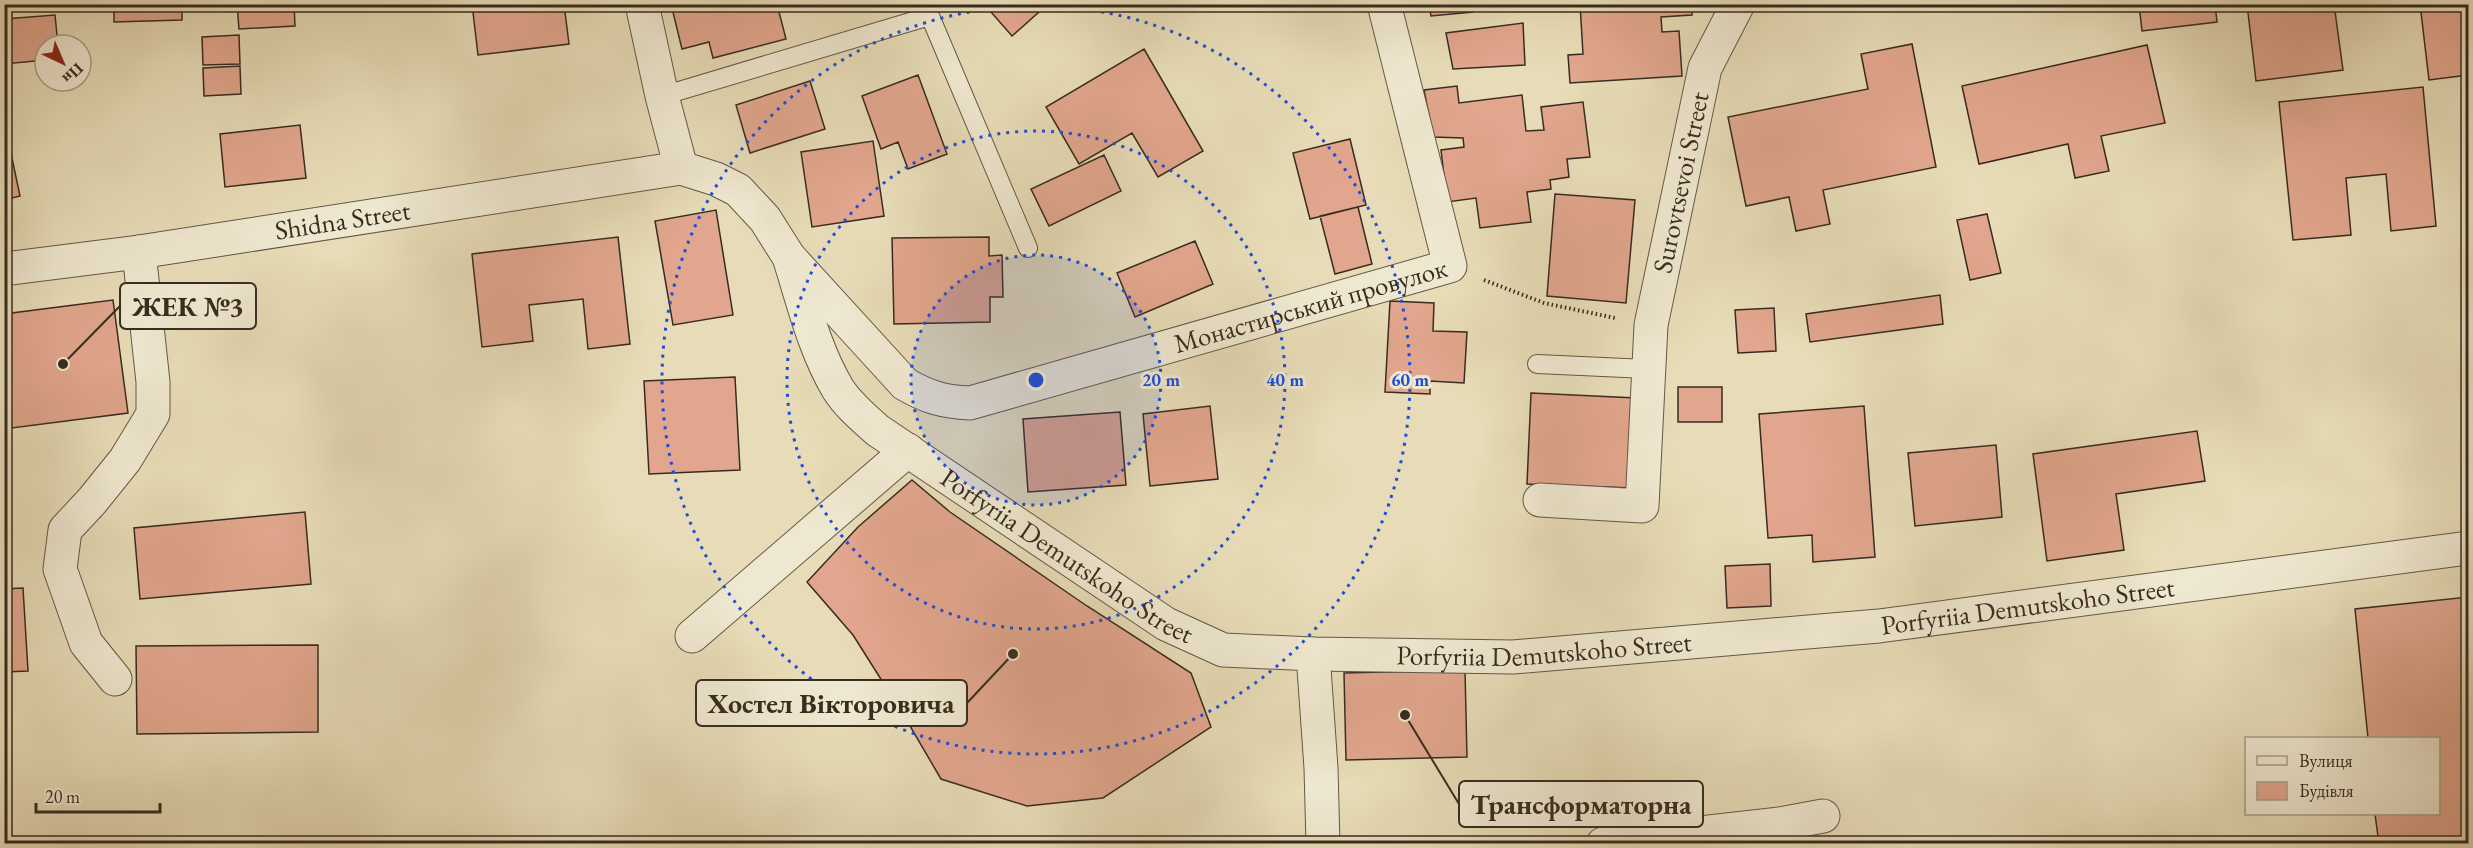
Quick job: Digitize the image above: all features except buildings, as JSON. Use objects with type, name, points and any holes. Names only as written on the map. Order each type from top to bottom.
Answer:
[{"type":"street","points":[[642,4],[662,96],[681,168],[716,179],[738,190],[765,219],[789,257]]},
{"type":"street","name":"Монастирський провулок","points":[[789,257],[905,384],[926,396],[947,402],[970,403],[1450,266],[1384,4]]},
{"type":"street","name":"Surovtsevoi Street","points":[[1540,500],[1642,506],[1647,369],[1651,325],[1705,68],[1738,4]]},
{"type":"street","name":"Shidna Street","points":[[4,269],[139,252],[681,168]]},
{"type":"street","points":[[115,680],[86,643],[60,569],[64,530],[92,501],[125,460],[153,414],[153,382],[139,252]]},
{"type":"street","name":"Porfyriia Demutskoho Street","points":[[789,257],[818,346],[839,390],[877,430],[1166,624],[1224,650],[1313,654],[1513,657],[1879,626],[2469,548]]},
{"type":"street","points":[[692,636],[908,450]]},
{"type":"street","points":[[1313,654],[1321,768],[1323,843]]},
{"type":"street","points":[[1603,843],[1780,824],[1822,816]]},
{"type":"lane","points":[[662,96],[930,16],[1028,248]]},
{"type":"lane","points":[[1538,364],[1647,369]]},
{"type":"path","points":[[1450,266],[1544,303],[1651,325]]},
{"type":"place","name":"ЖЕК №3","points":[[63,364]]},
{"type":"place","name":"Хостел Вікторовича","points":[[1013,654]]},
{"type":"place","name":"Трансформаторна","points":[[1405,715]]}]
